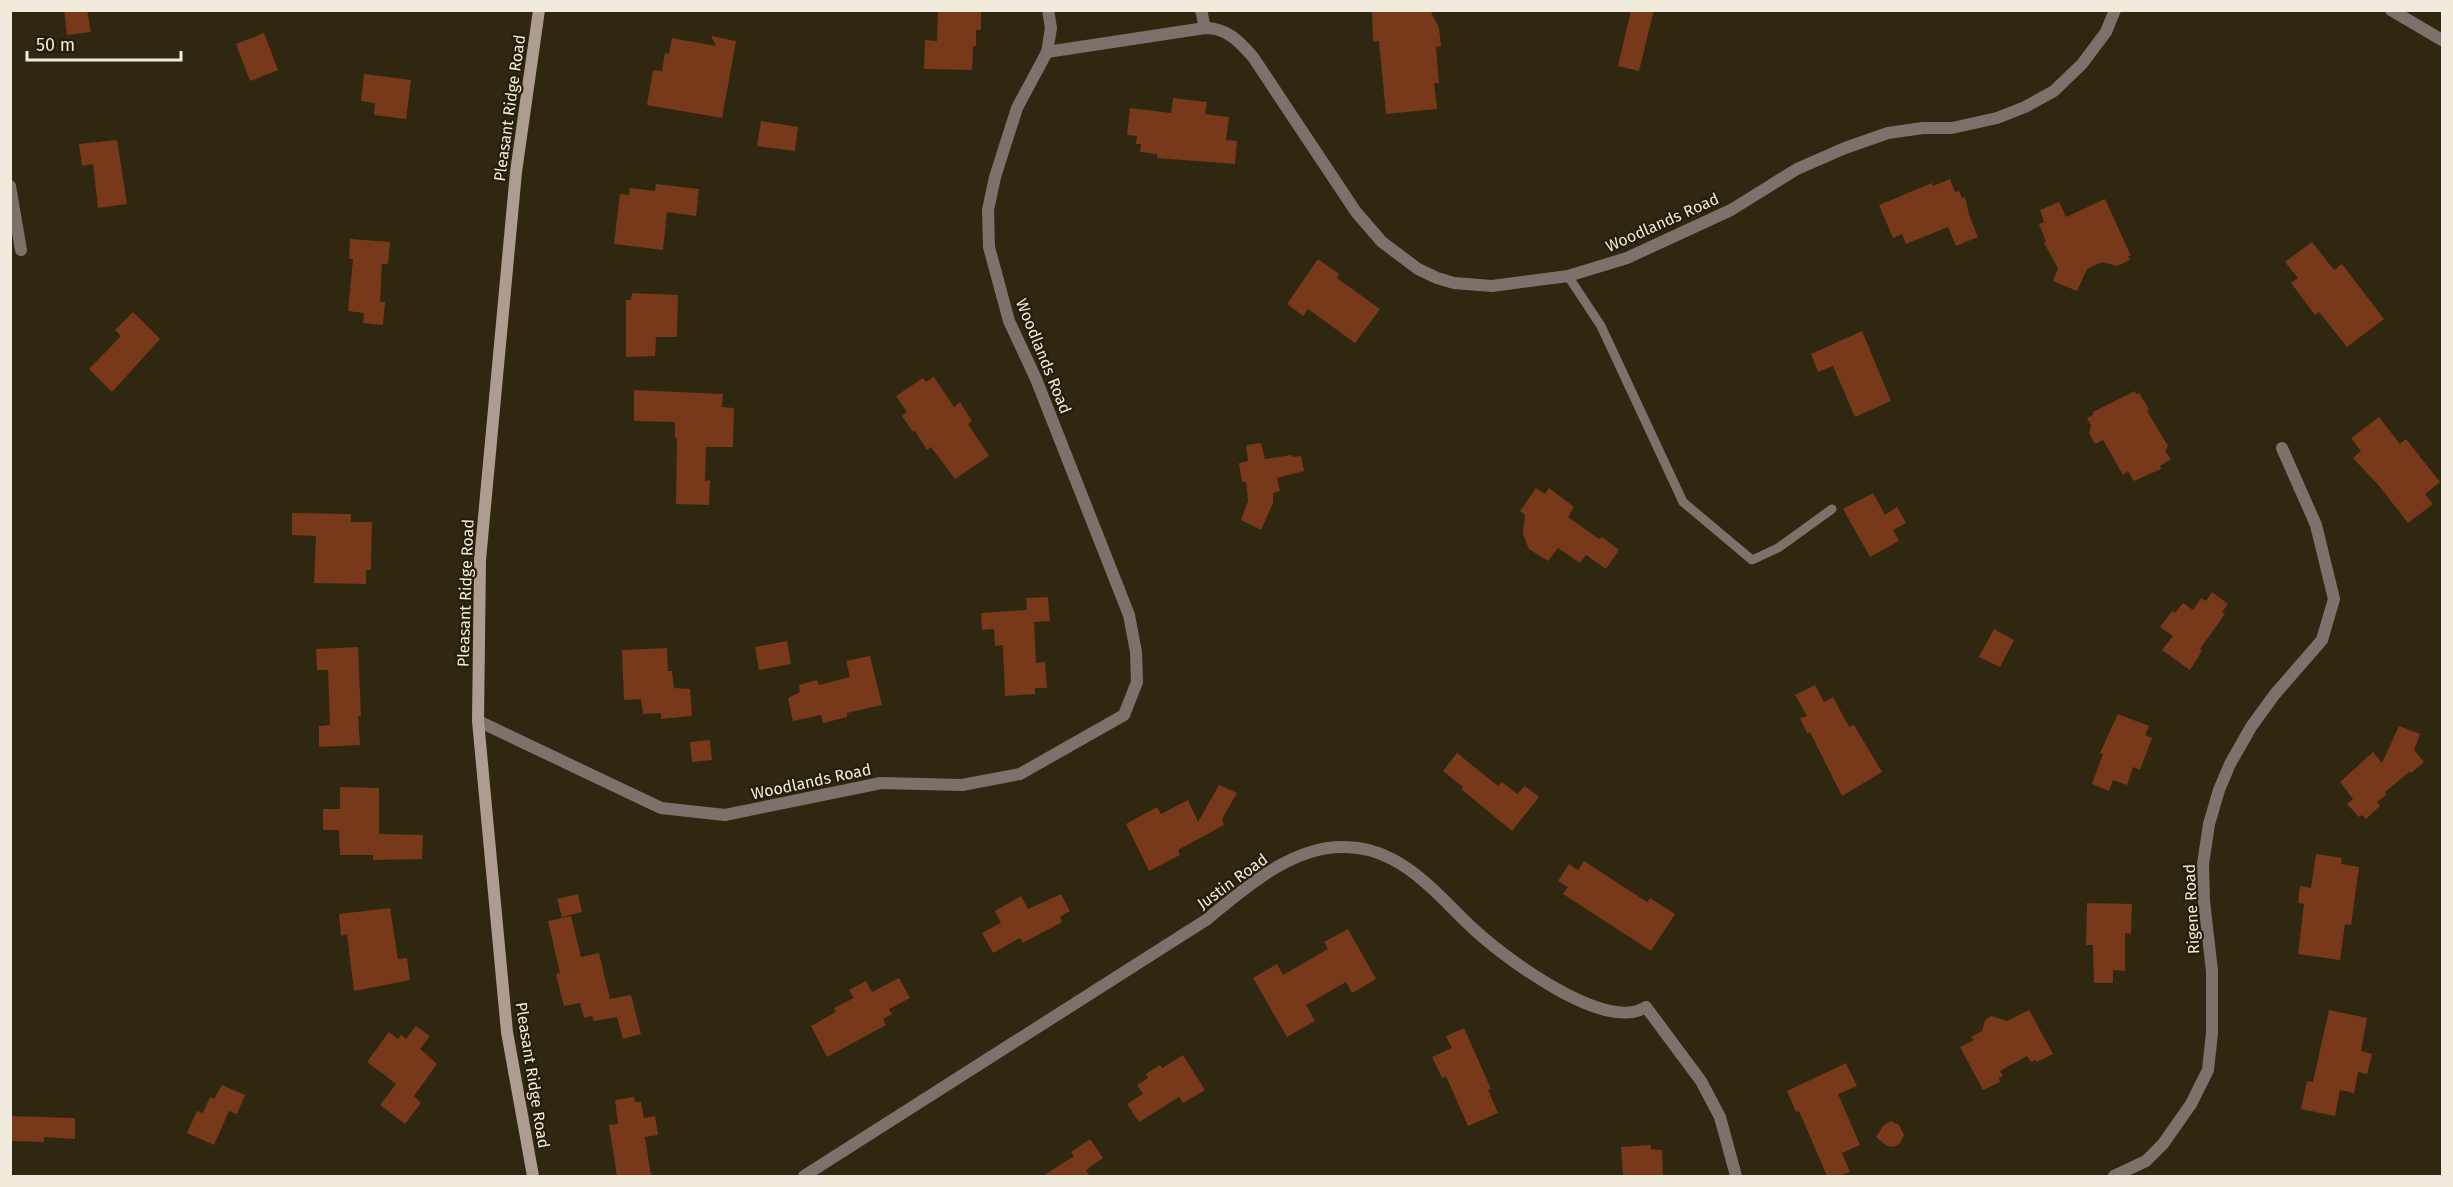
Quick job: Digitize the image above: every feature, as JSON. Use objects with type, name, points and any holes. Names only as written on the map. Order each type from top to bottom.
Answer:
[{"type":"street","name":"Pleasant Ridge Road","points":[[533,1176],[507,1032],[478,721],[480,560],[516,172],[538,10]]},
{"type":"street","points":[[1047,52],[1051,28],[1048,10]]},
{"type":"street","points":[[1201,10],[1205,28]]},
{"type":"street","name":"Woodlands Road","points":[[478,721],[661,808],[725,815],[881,783],[962,785],[1020,774],[1124,715],[1137,682],[1136,652],[1129,615],[1036,379],[1009,321],[989,247],[988,210],[995,177],[1017,108],[1047,52],[1205,28],[1216,28],[1235,37],[1253,57],[1356,212],[1382,242],[1418,269],[1437,278],[1454,283],[1492,286],[1568,276],[1627,258],[1731,210],[1797,170],[1845,148],[1888,133],[1923,128],[1952,128],[1997,118],[2025,107],[2054,91],[2082,64],[2106,32],[2115,10]]},
{"type":"street","points":[[2391,10],[2442,40]]},
{"type":"street","points":[[10,186],[21,250]]},
{"type":"street","name":"Rigene Road","points":[[2114,1176],[2146,1161],[2163,1144],[2191,1104],[2208,1070],[2212,1033],[2211,971],[2203,864],[2209,824],[2230,764],[2251,728],[2275,694],[2322,640],[2334,599],[2316,525],[2283,448]]},
{"type":"street","name":"Justin Road","points":[[804,1176],[1206,920],[1255,881],[1293,859],[1318,850],[1343,846],[1370,849],[1394,860],[1428,885],[1480,935],[1551,986],[1592,1007],[1613,1012],[1641,1011],[1646,1007],[1701,1082],[1720,1117],[1736,1176]]},
{"type":"lane","points":[[1568,276],[1601,326],[1683,502],[1752,560],[1778,548],[1832,509]]},
{"type":"building","points":[[64,10],[87,10],[91,32],[67,35]]},
{"type":"building","points":[[938,10],[981,12],[981,30],[976,30],[972,70],[924,69],[925,40],[937,41]]},
{"type":"building","points":[[1372,10],[1430,10],[1439,28],[1441,46],[1436,47],[1439,83],[1434,83],[1437,109],[1386,114],[1379,41],[1373,42]]},
{"type":"building","points":[[1631,10],[1654,10],[1639,71],[1618,66]]},
{"type":"building","points":[[264,33],[278,70],[250,81],[236,44]]},
{"type":"building","points":[[711,36],[736,41],[722,118],[647,105],[653,70],[662,71],[665,53],[669,54],[672,38],[716,46]]},
{"type":"building","points":[[364,74],[411,80],[406,119],[374,115],[375,103],[361,101]]},
{"type":"building","points":[[1173,98],[1207,102],[1205,114],[1229,117],[1226,140],[1237,141],[1235,164],[1157,158],[1157,154],[1140,152],[1141,144],[1136,144],[1137,136],[1127,135],[1130,108],[1171,113]]},
{"type":"building","points":[[761,121],[798,127],[795,151],[757,146]]},
{"type":"building","points":[[117,140],[127,204],[98,208],[93,164],[82,166],[79,144]]},
{"type":"building","points":[[1950,179],[1955,192],[1959,191],[1962,198],[1965,197],[1978,237],[1956,246],[1948,227],[1906,244],[1902,234],[1893,238],[1879,205],[1932,183],[1933,186]]},
{"type":"building","points":[[656,184],[699,189],[696,216],[667,212],[663,250],[614,244],[620,194],[629,195],[630,188],[655,191]]},
{"type":"building","points":[[2105,199],[2131,256],[2128,256],[2130,260],[2117,266],[2102,262],[2087,269],[2077,291],[2053,281],[2058,268],[2044,243],[2046,242],[2039,224],[2044,222],[2040,210],[2059,202],[2066,217]]},
{"type":"building","points":[[350,239],[390,242],[388,264],[382,264],[380,302],[385,302],[383,325],[363,323],[364,313],[348,311],[353,259],[349,259]]},
{"type":"building","points":[[2312,242],[2334,270],[2342,264],[2384,319],[2347,347],[2319,312],[2315,315],[2291,283],[2298,278],[2285,262]]},
{"type":"building","points":[[1318,259],[1339,274],[1337,278],[1380,309],[1355,343],[1308,309],[1303,316],[1287,304]]},
{"type":"building","points":[[632,293],[678,295],[677,337],[656,337],[655,356],[626,357],[626,300],[631,300]]},
{"type":"building","points":[[133,312],[160,339],[112,392],[89,369],[121,336],[115,330]]},
{"type":"building","points":[[1862,331],[1891,401],[1855,417],[1833,366],[1818,372],[1811,354]]},
{"type":"building","points":[[934,377],[954,407],[960,402],[972,421],[968,424],[989,456],[955,479],[931,447],[927,450],[915,431],[913,432],[902,416],[907,412],[896,396],[923,378],[926,382]]},
{"type":"building","points":[[634,390],[723,394],[722,407],[734,408],[733,447],[706,447],[705,481],[710,480],[709,505],[676,504],[677,438],[675,438],[675,422],[634,421]]},
{"type":"building","points":[[2135,391],[2136,394],[2139,393],[2149,409],[2147,411],[2168,446],[2165,451],[2171,459],[2160,466],[2161,469],[2134,481],[2128,471],[2123,475],[2103,440],[2095,444],[2089,433],[2091,426],[2087,418],[2093,415],[2093,412]]},
{"type":"building","points":[[2379,417],[2400,444],[2406,439],[2440,482],[2425,494],[2433,504],[2408,523],[2380,487],[2353,458],[2361,451],[2351,438]]},
{"type":"building","points":[[1261,443],[1265,459],[1301,456],[1304,471],[1277,478],[1280,491],[1273,493],[1273,503],[1261,530],[1241,520],[1248,501],[1246,482],[1242,482],[1239,463],[1248,461],[1246,445]]},
{"type":"building","points":[[1536,488],[1545,494],[1549,488],[1574,507],[1568,517],[1619,550],[1606,569],[1586,555],[1580,563],[1558,548],[1548,561],[1529,549],[1523,534],[1525,515],[1520,511]]},
{"type":"building","points":[[1873,493],[1885,515],[1897,507],[1906,523],[1893,530],[1899,541],[1870,557],[1843,509]]},
{"type":"building","points":[[292,513],[351,514],[351,522],[372,522],[371,570],[366,570],[366,584],[314,583],[316,536],[292,535]]},
{"type":"building","points":[[2212,592],[2228,604],[2222,612],[2225,614],[2200,649],[2202,651],[2190,670],[2162,650],[2173,636],[2160,627],[2172,611],[2175,613],[2183,603],[2193,610],[2201,598],[2206,601]]},
{"type":"building","points":[[1048,597],[1050,621],[1034,622],[1036,663],[1045,662],[1047,688],[1035,688],[1035,694],[1005,696],[1003,645],[995,646],[994,629],[982,630],[981,613],[1027,610],[1026,598]]},
{"type":"building","points":[[1994,629],[2014,640],[2000,667],[1979,657]]},
{"type":"building","points":[[787,641],[791,664],[759,670],[755,647]]},
{"type":"building","points":[[358,647],[360,745],[319,747],[319,726],[330,725],[328,670],[317,670],[316,649]]},
{"type":"building","points":[[667,648],[668,671],[672,671],[674,688],[690,689],[692,716],[661,719],[661,713],[643,714],[641,699],[624,700],[622,650]]},
{"type":"building","points":[[870,656],[882,705],[847,713],[847,717],[823,723],[821,715],[793,721],[788,698],[800,692],[799,685],[817,680],[819,685],[850,677],[846,661]]},
{"type":"building","points":[[1815,685],[1824,702],[1833,697],[1849,727],[1854,725],[1882,772],[1842,796],[1810,732],[1807,733],[1800,718],[1807,716],[1795,695]]},
{"type":"building","points":[[2118,714],[2149,726],[2145,735],[2152,738],[2140,770],[2133,767],[2127,785],[2113,780],[2109,791],[2092,784],[2103,754],[2100,753]]},
{"type":"building","points":[[2399,726],[2420,734],[2414,750],[2424,762],[2385,792],[2386,795],[2377,802],[2380,806],[2366,819],[2362,815],[2359,817],[2347,804],[2353,799],[2340,782],[2373,752],[2382,763]]},
{"type":"building","points":[[710,740],[712,760],[692,762],[690,742]]},
{"type":"building","points":[[1457,753],[1498,786],[1502,782],[1517,794],[1525,786],[1539,797],[1512,831],[1443,771]]},
{"type":"building","points":[[1219,785],[1237,793],[1222,819],[1224,825],[1178,850],[1180,855],[1149,871],[1126,824],[1157,807],[1161,814],[1188,800],[1198,822]]},
{"type":"building","points":[[340,787],[379,788],[379,834],[423,835],[422,859],[373,860],[373,855],[340,855],[339,830],[323,830],[323,809],[340,809]]},
{"type":"building","points":[[2316,854],[2342,858],[2341,864],[2359,867],[2351,925],[2345,924],[2340,960],[2298,954],[2304,904],[2298,903],[2300,886],[2311,888]]},
{"type":"building","points":[[1584,861],[1647,902],[1650,898],[1675,914],[1651,951],[1563,894],[1568,887],[1558,881],[1569,864],[1578,870]]},
{"type":"building","points":[[578,894],[582,912],[562,917],[557,899]]},
{"type":"building","points":[[1061,894],[1070,911],[1060,917],[1062,922],[1023,943],[1020,938],[993,953],[982,933],[1001,923],[995,911],[1021,896],[1028,909]]},
{"type":"building","points":[[2087,903],[2132,904],[2131,934],[2125,933],[2125,971],[2113,970],[2113,983],[2094,983],[2093,945],[2086,945]]},
{"type":"building","points":[[390,908],[398,959],[407,958],[410,980],[354,991],[347,934],[341,936],[339,914]]},
{"type":"building","points":[[571,916],[581,957],[599,953],[610,999],[631,995],[641,1034],[623,1039],[617,1017],[594,1021],[592,1016],[584,1018],[580,1003],[564,1006],[556,974],[560,973],[548,921]]},
{"type":"building","points":[[1348,929],[1376,979],[1352,993],[1346,982],[1306,1005],[1315,1021],[1287,1037],[1253,978],[1277,964],[1283,975],[1328,949],[1324,942]]},
{"type":"building","points":[[899,978],[910,998],[889,1009],[892,1014],[883,1019],[886,1025],[827,1057],[811,1026],[836,1012],[834,1008],[854,998],[849,990],[866,981],[872,992]]},
{"type":"building","points":[[2029,1010],[2053,1054],[2037,1062],[2035,1060],[2031,1062],[2027,1056],[2000,1071],[2003,1076],[1999,1078],[2000,1082],[1983,1090],[1960,1047],[1974,1040],[1971,1037],[1982,1031],[1985,1020],[1991,1016],[2007,1021]]},
{"type":"building","points":[[2329,1010],[2367,1018],[2361,1051],[2372,1054],[2367,1074],[2358,1072],[2354,1093],[2340,1090],[2335,1116],[2301,1109],[2307,1081],[2313,1082]]},
{"type":"building","points":[[416,1026],[430,1036],[420,1049],[437,1064],[414,1096],[421,1103],[405,1124],[380,1105],[396,1084],[367,1062],[389,1032],[398,1039],[401,1035],[406,1039]]},
{"type":"building","points":[[1464,1028],[1491,1089],[1488,1090],[1498,1113],[1468,1126],[1446,1076],[1442,1078],[1432,1057],[1452,1048],[1446,1036]]},
{"type":"building","points":[[1183,1055],[1205,1090],[1183,1103],[1179,1097],[1139,1122],[1127,1104],[1143,1094],[1137,1085],[1148,1078],[1146,1074],[1160,1065],[1162,1068]]},
{"type":"building","points":[[1846,1063],[1857,1086],[1838,1094],[1860,1145],[1842,1153],[1850,1172],[1839,1176],[1827,1176],[1799,1111],[1796,1112],[1787,1091]]},
{"type":"building","points":[[222,1085],[245,1095],[237,1114],[229,1111],[214,1145],[187,1133],[197,1111],[203,1113],[210,1097],[214,1099]]},
{"type":"building","points":[[634,1097],[635,1102],[641,1102],[644,1118],[655,1116],[658,1135],[645,1137],[651,1176],[617,1176],[609,1125],[618,1124],[615,1100]]},
{"type":"building","points":[[10,1116],[75,1118],[75,1139],[44,1137],[44,1142],[10,1141]]},
{"type":"building","points":[[1891,1121],[1899,1125],[1904,1135],[1900,1143],[1894,1147],[1887,1146],[1876,1137],[1883,1126]]},
{"type":"building","points":[[1090,1139],[1103,1158],[1086,1170],[1090,1176],[1043,1176],[1074,1156],[1071,1152]]},
{"type":"building","points":[[1651,1145],[1651,1149],[1662,1150],[1663,1176],[1623,1176],[1621,1147]]}]
